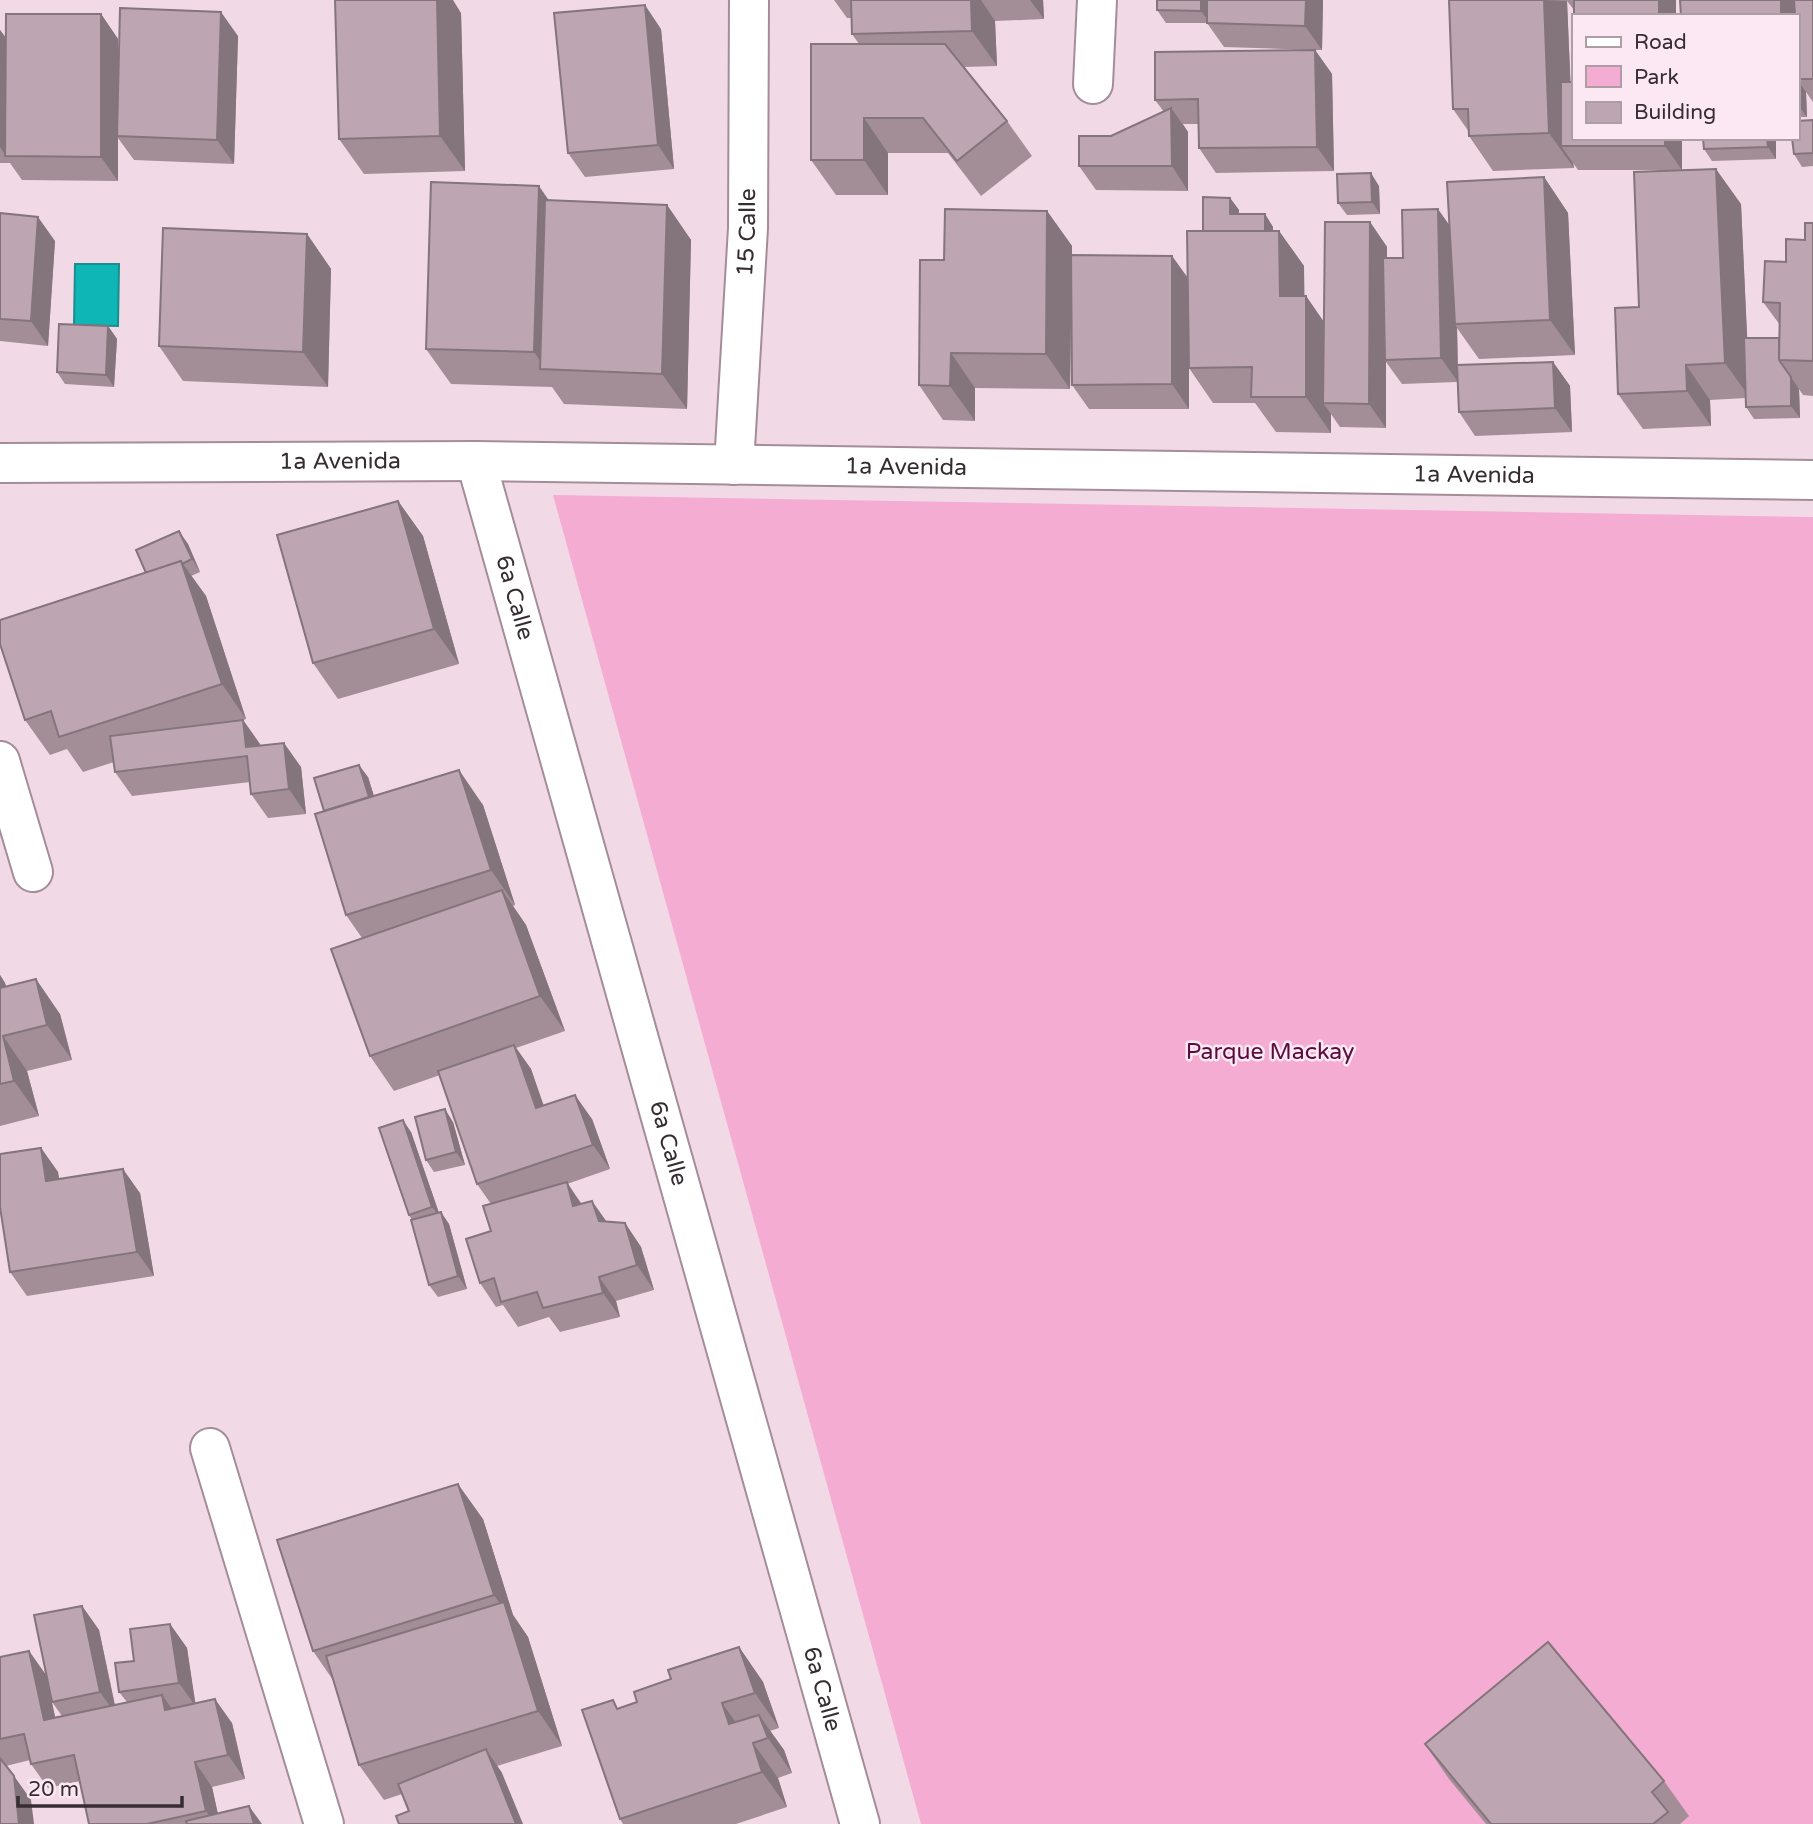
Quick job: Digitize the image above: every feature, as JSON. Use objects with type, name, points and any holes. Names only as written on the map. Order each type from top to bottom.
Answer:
[{"type":"street","name":"15 Calle","points":[[734,465],[748,228],[749,0]]},
{"type":"street","points":[[1093,84],[1097,0]]},
{"type":"street","name":"1a Avenida","points":[[0,463],[476,461],[1813,480]]},
{"type":"street","name":"6a Calle","points":[[476,461],[860,1824]]},
{"type":"street","points":[[0,761],[33,872]]},
{"type":"street","points":[[210,1448],[324,1824]]},
{"type":"green space","name":"Parque Mackay","points":[[553,495],[1813,517],[1813,1824],[921,1824]]},
{"type":"water","points":[[75,264],[119,264],[118,326],[74,325]]},
{"type":"building","points":[[335,0],[437,0],[440,136],[339,139]]},
{"type":"building","points":[[851,0],[971,0],[972,31],[852,34]]},
{"type":"building","points":[[1157,0],[1201,0],[1201,11],[1157,10]]},
{"type":"building","points":[[1207,0],[1306,0],[1305,26],[1207,23]]},
{"type":"building","points":[[1449,0],[1544,0],[1549,133],[1469,136],[1468,109],[1453,109]]},
{"type":"building","points":[[1574,0],[1659,0],[1659,14],[1574,14]]},
{"type":"building","points":[[1680,0],[1781,0],[1781,14],[1681,14]]},
{"type":"building","points":[[1794,0],[1813,0],[1813,79],[1799,79],[1799,14],[1795,14]]},
{"type":"building","points":[[645,5],[658,145],[568,153],[554,13]]},
{"type":"building","points":[[120,8],[221,12],[217,140],[117,136]]},
{"type":"building","points":[[6,14],[101,14],[101,157],[5,156]]},
{"type":"building","points":[[811,44],[945,44],[1007,121],[957,161],[923,118],[864,118],[864,160],[811,160]]},
{"type":"building","points":[[1315,50],[1317,147],[1199,148],[1198,99],[1155,100],[1155,52]]},
{"type":"building","points":[[1561,82],[1572,82],[1572,140],[1665,140],[1665,146],[1561,146]]},
{"type":"building","points":[[1171,108],[1172,166],[1079,166],[1079,136],[1111,136]]},
{"type":"building","points":[[1813,120],[1813,153],[1794,154],[1792,140],[1799,140],[1799,121]]},
{"type":"building","points":[[1703,140],[1767,140],[1768,147],[1704,149]]},
{"type":"building","points":[[1716,169],[1725,363],[1686,365],[1687,391],[1618,394],[1615,308],[1639,307],[1634,172]]},
{"type":"building","points":[[1371,173],[1372,202],[1338,203],[1337,174]]},
{"type":"building","points":[[1544,177],[1550,320],[1455,324],[1447,182]]},
{"type":"building","points":[[431,182],[539,186],[534,352],[426,349]]},
{"type":"building","points":[[1203,197],[1230,198],[1230,214],[1265,214],[1265,231],[1203,231]]},
{"type":"building","points":[[545,200],[667,205],[662,374],[540,369]]},
{"type":"building","points":[[945,209],[1047,211],[1046,354],[951,353],[950,386],[919,385],[920,260],[944,260]]},
{"type":"building","points":[[1438,209],[1441,358],[1385,360],[1383,258],[1403,258],[1402,210]]},
{"type":"building","points":[[0,213],[38,217],[31,321],[0,319]]},
{"type":"building","points":[[1325,222],[1370,222],[1369,404],[1323,403]]},
{"type":"building","points":[[1805,223],[1813,223],[1813,361],[1779,360],[1780,303],[1763,302],[1765,261],[1786,262],[1786,239],[1805,240]]},
{"type":"building","points":[[163,228],[307,234],[303,352],[159,346]]},
{"type":"building","points":[[1187,231],[1279,231],[1280,296],[1306,296],[1306,397],[1251,397],[1252,367],[1189,368]]},
{"type":"building","points":[[1071,255],[1172,256],[1172,384],[1072,385]]},
{"type":"building","points":[[59,324],[108,326],[106,375],[57,372]]},
{"type":"building","points":[[1744,338],[1779,338],[1779,360],[1791,377],[1791,406],[1746,407]]},
{"type":"building","points":[[1553,362],[1555,408],[1459,412],[1457,365]]},
{"type":"building","points":[[398,501],[434,629],[313,663],[277,535]]},
{"type":"building","points":[[179,531],[192,559],[146,573],[136,550]]},
{"type":"building","points":[[181,561],[222,684],[59,737],[51,711],[25,720],[0,644],[0,620]]},
{"type":"building","points":[[243,720],[246,747],[284,743],[289,789],[251,794],[247,756],[115,772],[110,736]]},
{"type":"building","points":[[359,765],[369,797],[324,811],[314,778]]},
{"type":"building","points":[[459,770],[491,870],[346,915],[315,814]]},
{"type":"building","points":[[502,890],[540,996],[370,1056],[331,949]]},
{"type":"building","points":[[36,979],[47,1025],[3,1036],[14,1081],[0,1084],[0,988]]},
{"type":"building","points":[[514,1045],[536,1108],[575,1095],[593,1145],[477,1184],[438,1071]]},
{"type":"building","points":[[445,1109],[456,1152],[426,1160],[415,1117]]},
{"type":"building","points":[[403,1120],[432,1207],[409,1215],[379,1128]]},
{"type":"building","points":[[41,1148],[46,1181],[123,1169],[137,1252],[10,1272],[0,1207],[0,1154]]},
{"type":"building","points":[[567,1182],[573,1206],[592,1201],[599,1221],[625,1223],[637,1265],[599,1277],[603,1293],[543,1308],[537,1292],[501,1302],[494,1278],[480,1283],[466,1239],[491,1231],[483,1206]]},
{"type":"building","points":[[441,1212],[458,1276],[429,1285],[411,1220]]},
{"type":"building","points":[[458,1484],[494,1595],[313,1651],[277,1540]]},
{"type":"building","points":[[504,1602],[538,1711],[359,1765],[326,1656]]},
{"type":"building","points":[[82,1606],[100,1692],[52,1702],[34,1615]]},
{"type":"building","points":[[170,1624],[179,1683],[119,1692],[115,1663],[134,1661],[130,1629]]},
{"type":"building","points":[[1548,1642],[1664,1781],[1652,1792],[1668,1812],[1653,1824],[1491,1824],[1425,1744]]},
{"type":"building","points":[[739,1647],[755,1693],[722,1703],[729,1724],[759,1715],[768,1738],[753,1743],[762,1772],[620,1819],[582,1710],[613,1700],[617,1709],[637,1702],[634,1692],[671,1679],[668,1670]]},
{"type":"building","points":[[29,1651],[44,1720],[162,1695],[165,1710],[215,1699],[228,1755],[195,1762],[206,1811],[147,1824],[89,1824],[74,1755],[31,1764],[24,1734],[0,1739],[0,1657]]},
{"type":"building","points":[[486,1749],[516,1824],[399,1824],[396,1816],[409,1811],[398,1784]]},
{"type":"building","points":[[0,1758],[14,1776],[19,1824],[0,1824]]},
{"type":"building","points":[[249,1806],[254,1824],[187,1824],[186,1821]]}]
